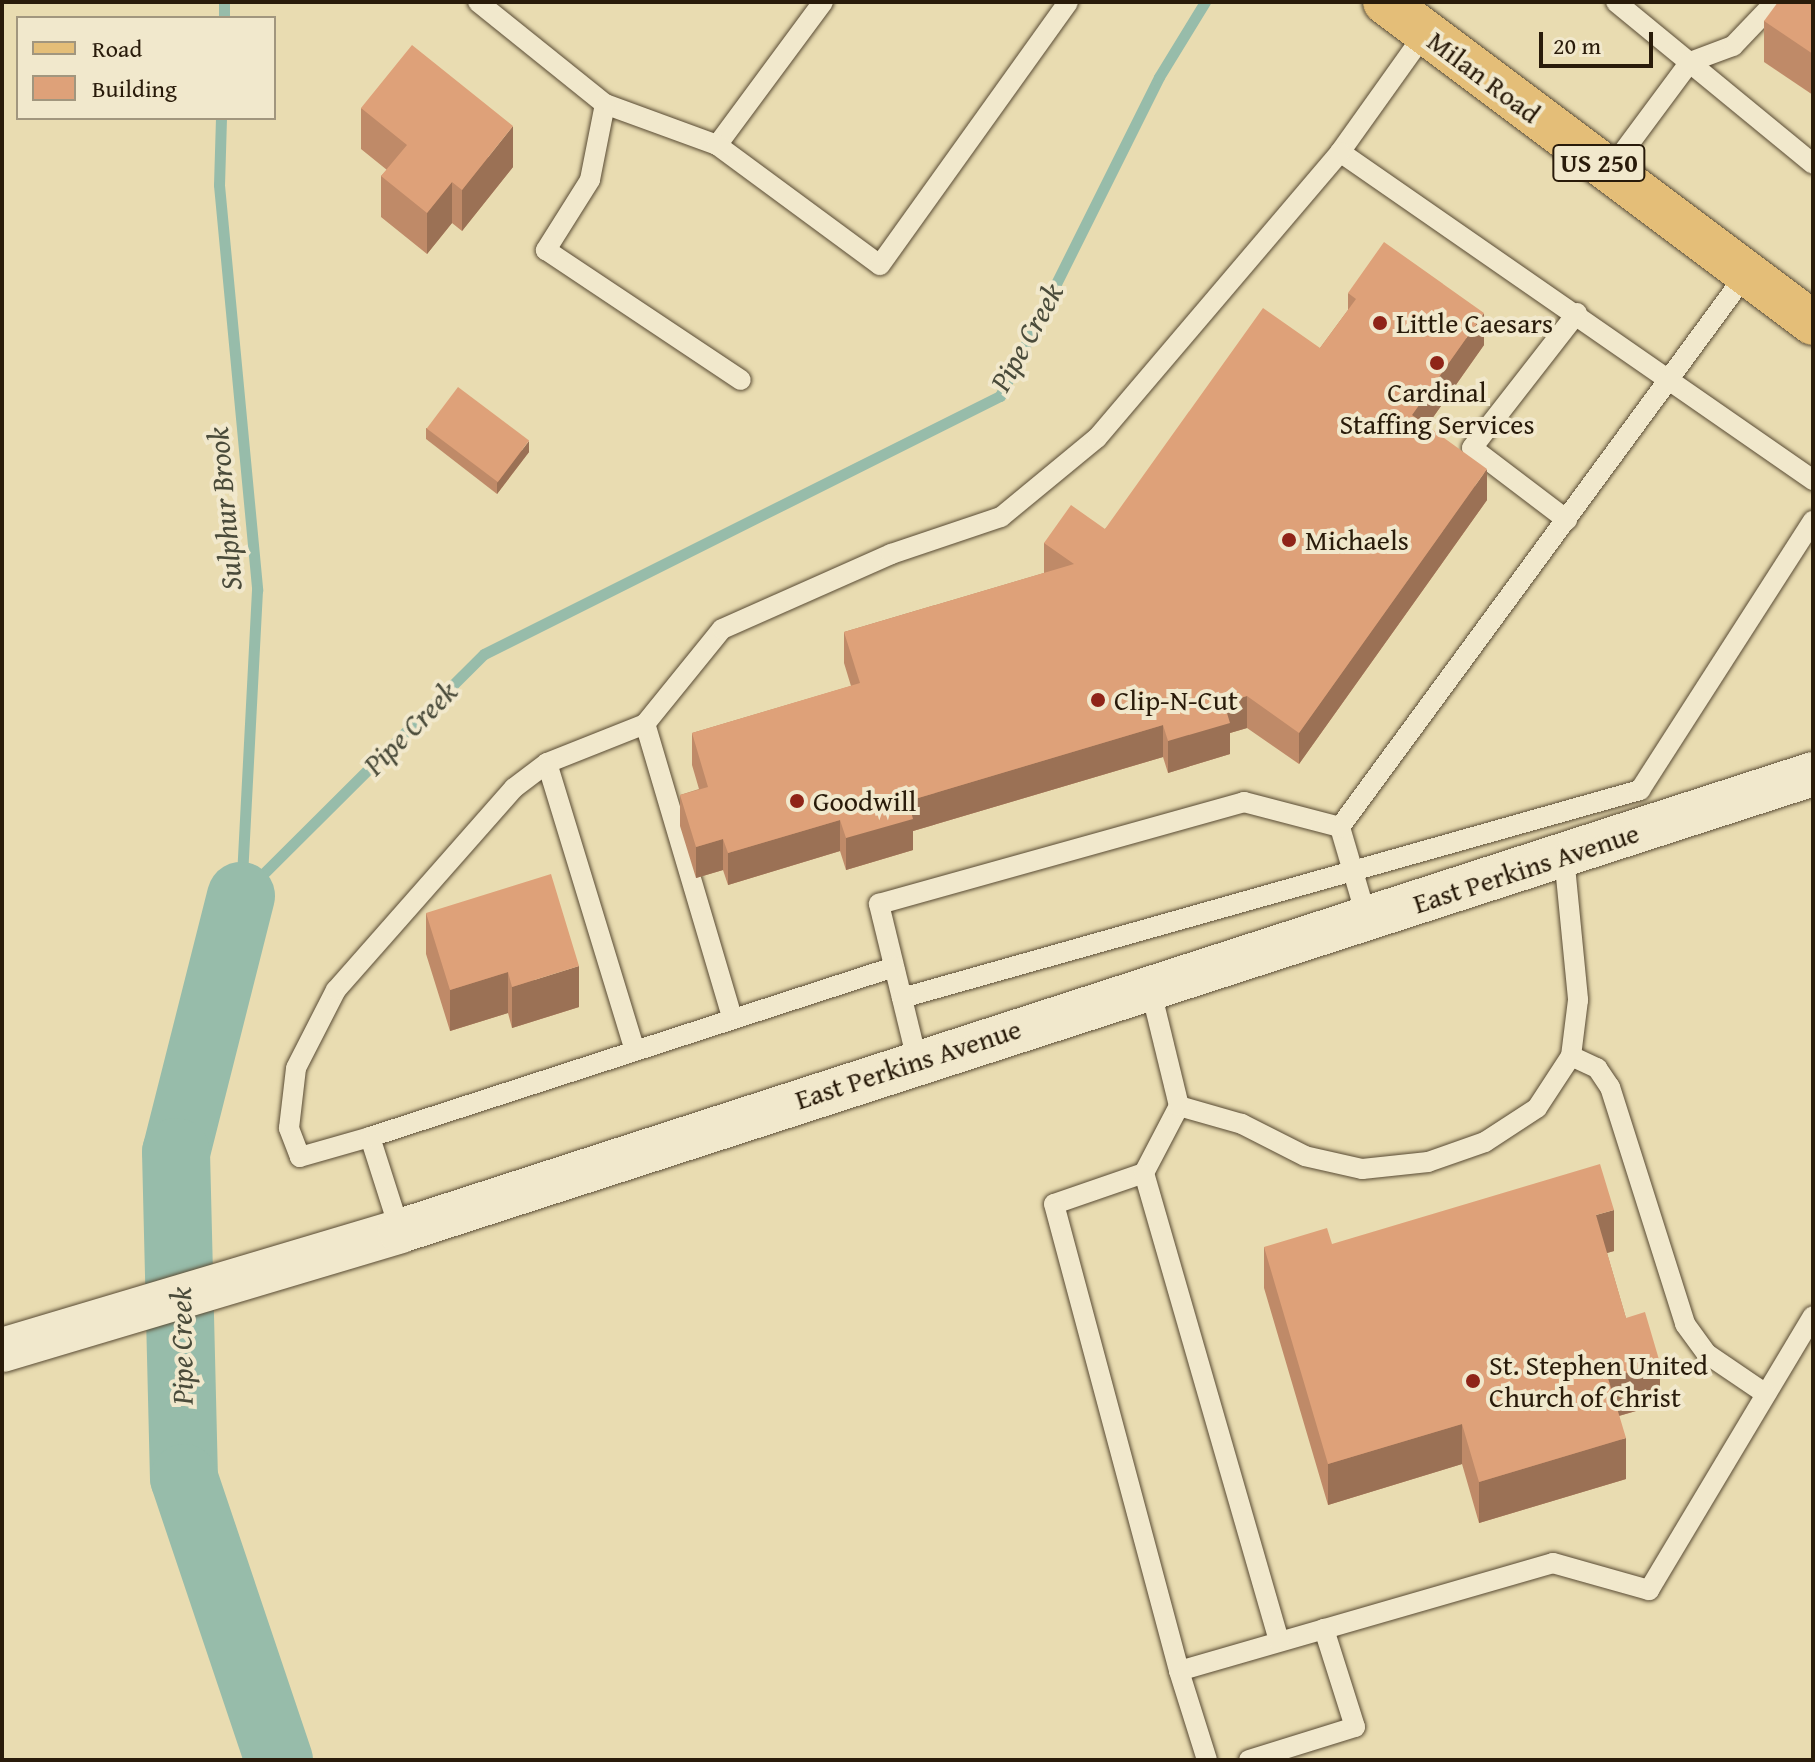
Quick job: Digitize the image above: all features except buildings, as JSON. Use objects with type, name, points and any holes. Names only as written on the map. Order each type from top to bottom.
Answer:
[{"type":"main road","name":"Milan Road","points":[[1400,11],[1813,323]]},
{"type":"main road","name":"East Perkins Avenue","points":[[2,1350],[400,1231],[917,1060],[1367,919],[1813,774]]},
{"type":"lane","points":[[478,2],[605,104],[717,145],[880,265],[1068,2]]},
{"type":"lane","points":[[717,145],[823,2]]},
{"type":"lane","points":[[1616,2],[1813,164]]},
{"type":"lane","points":[[1609,171],[1690,62],[1733,46],[1775,2]]},
{"type":"lane","points":[[894,967],[300,1157],[289,1128],[296,1068],[336,990],[514,788],[547,763],[645,724],[722,629],[891,554],[1001,517],[1097,438],[1340,152],[1400,11]]},
{"type":"lane","points":[[605,104],[590,180],[546,250],[741,380]]},
{"type":"lane","points":[[1340,152],[1672,377],[1813,480]]},
{"type":"lane","points":[[1340,827],[1746,274]]},
{"type":"lane","points":[[1567,520],[1472,448],[1577,313]]},
{"type":"lane","points":[[902,998],[1353,874],[1640,790],[1813,521]]},
{"type":"lane","points":[[645,724],[732,1017]]},
{"type":"lane","points":[[547,763],[635,1050]]},
{"type":"lane","points":[[917,1060],[879,904],[1244,802],[1340,827]]},
{"type":"lane","points":[[1340,827],[1367,919]]},
{"type":"lane","points":[[1179,1106],[1242,1124],[1305,1156],[1362,1169],[1428,1162],[1485,1142],[1537,1108],[1571,1056],[1578,1000],[1564,856]]},
{"type":"lane","points":[[1150,987],[1179,1106],[1144,1173],[1054,1204],[1179,1671],[1207,1760]]},
{"type":"lane","points":[[1571,1056],[1597,1068],[1610,1087],[1685,1324],[1707,1354],[1766,1394]]},
{"type":"lane","points":[[370,1137],[400,1231]]},
{"type":"lane","points":[[1144,1173],[1279,1641]]},
{"type":"lane","points":[[1179,1671],[1553,1563],[1649,1590],[1813,1316]]},
{"type":"lane","points":[[1249,1760],[1355,1727],[1324,1629]]},
{"type":"waterway","name":"Sulphur Brook","points":[[224,2],[224,16]]},
{"type":"waterway","name":"Pipe Creek","points":[[241,896],[484,654],[1000,396],[1159,77],[1205,2]]},
{"type":"waterway","name":"Sulphur Brook","points":[[221,120],[219,185],[257,590],[241,896]]},
{"type":"waterway","name":"Pipe Creek","points":[[241,896],[176,1152],[184,1478],[279,1760]]},
{"type":"place","name":"Little Caesars","points":[[1380,323]]},
{"type":"place","name":"Cardinal Staffing Services","points":[[1437,363]]},
{"type":"place","name":"Michaels","points":[[1289,540]]},
{"type":"place","name":"Clip-N-Cut","points":[[1098,700]]},
{"type":"place","name":"Goodwill","points":[[797,801]]},
{"type":"place","name":"St. Stephen United Church of Christ","points":[[1473,1381]]}]
